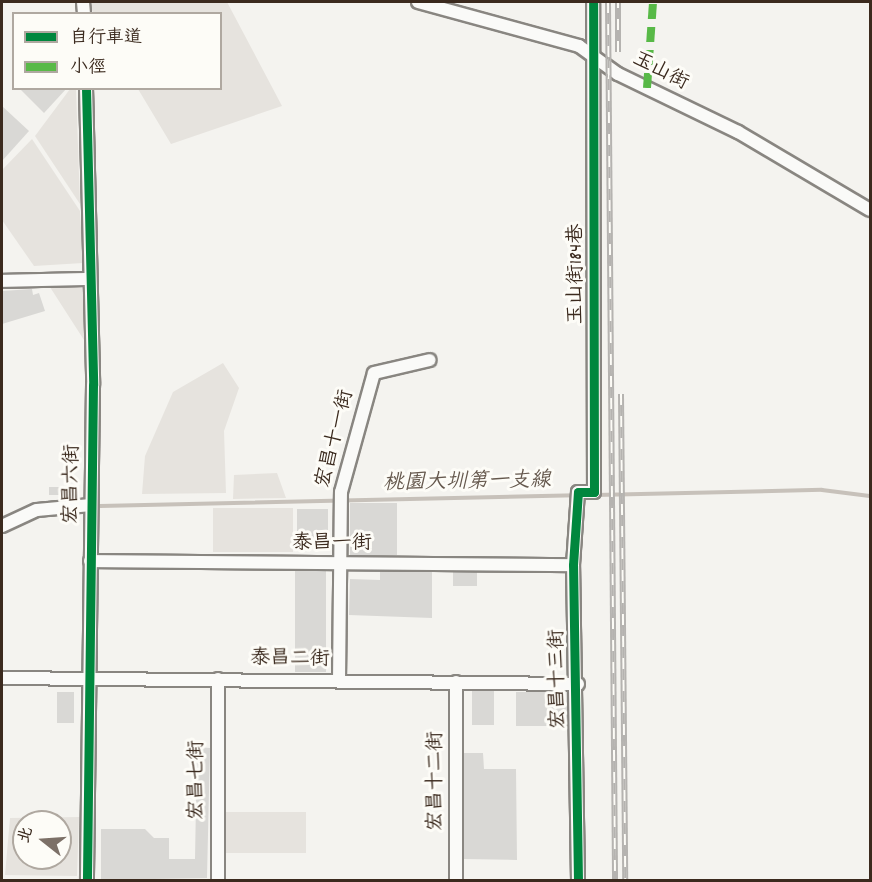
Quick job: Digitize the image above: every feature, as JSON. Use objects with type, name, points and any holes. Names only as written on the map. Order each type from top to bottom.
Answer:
[{"type":"street","name":"玉山街","points":[[418,2],[579,46],[870,210]]},
{"type":"street","name":"玉山街184巷","points":[[593,2],[595,57],[594,492]]},
{"type":"street","name":"宏昌六街","points":[[86,90],[91,508],[87,880]]},
{"type":"street","points":[[2,281],[90,279]]},
{"type":"street","name":"宏昌十一街","points":[[339,680],[341,500],[374,373],[430,360]]},
{"type":"street","name":"宏昌十三街","points":[[578,880],[578,684],[573,565],[578,496],[594,492]]},
{"type":"street","points":[[2,526],[37,510],[91,508]]},
{"type":"street","name":"泰昌一街","points":[[90,561],[573,565]]},
{"type":"street","name":"泰昌二街","points":[[2,678],[578,684]]},
{"type":"street","name":"宏昌七街","points":[[218,679],[218,880]]},
{"type":"street","name":"宏昌十二街","points":[[456,682],[456,880]]},
{"type":"shaded area","points":[[89,2],[227,2],[282,106],[171,144],[139,90],[222,90],[222,12],[93,12]]},
{"type":"shaded area","points":[[69,90],[76,90],[80,204],[35,136]]},
{"type":"shaded area","points":[[32,139],[80,211],[83,263],[34,266],[2,220],[2,170]]},
{"type":"shaded area","points":[[48,284],[83,284],[84,340]]},
{"type":"shaded area","points":[[223,363],[239,388],[224,431],[226,493],[142,494],[145,456],[173,392]]},
{"type":"shaded area","points":[[277,473],[286,498],[233,499],[234,475]]},
{"type":"shaded area","points":[[213,508],[293,508],[293,552],[213,552]]},
{"type":"shaded area","points":[[225,812],[306,812],[306,853],[225,853]]},
{"type":"shaded area","points":[[72,817],[79,817],[77,876],[5,875],[10,818],[12,818],[12,870],[72,870]]},
{"type":"building","points":[[21,90],[65,90],[44,113]]},
{"type":"building","points":[[2,106],[29,131],[2,161]]},
{"type":"building","points":[[32,289],[33,295],[39,293],[45,311],[2,324],[2,291]]},
{"type":"building","points":[[49,487],[64,487],[64,495],[49,495]]},
{"type":"building","points":[[350,503],[397,503],[397,555],[350,555]]},
{"type":"building","points":[[297,509],[328,509],[328,546],[297,546]]},
{"type":"building","points":[[295,571],[326,571],[326,672],[295,672]]},
{"type":"building","points":[[380,572],[432,572],[432,618],[349,615],[350,579],[380,580]]},
{"type":"building","points":[[453,572],[477,572],[477,586],[453,586]]},
{"type":"building","points":[[472,691],[494,691],[494,725],[472,725]]},
{"type":"building","points":[[57,692],[74,692],[74,723],[57,723]]},
{"type":"building","points":[[516,692],[567,692],[567,726],[516,726]]},
{"type":"building","points":[[197,747],[210,748],[207,878],[101,880],[101,829],[145,829],[154,838],[169,838],[169,859],[195,859]]},
{"type":"building","points":[[464,753],[483,753],[484,769],[516,769],[517,860],[464,859]]},
{"type":"waterway","name":"桃園大圳第一支線","points":[[596,495],[822,490],[870,496]]},
{"type":"waterway","name":"桃園大圳第一支線","points":[[100,506],[576,495]]},
{"type":"railway","points":[[608,2],[615,880]]},
{"type":"railway","points":[[618,2],[618,52]]},
{"type":"railway","points":[[621,394],[625,880]]},
{"type":"marked path","points":[[647,88],[653,2]]},
{"type":"cycle path","points":[[578,880],[573,565],[578,492],[594,492],[593,2]]},
{"type":"cycle path","points":[[86,90],[93,385],[87,880]]}]
